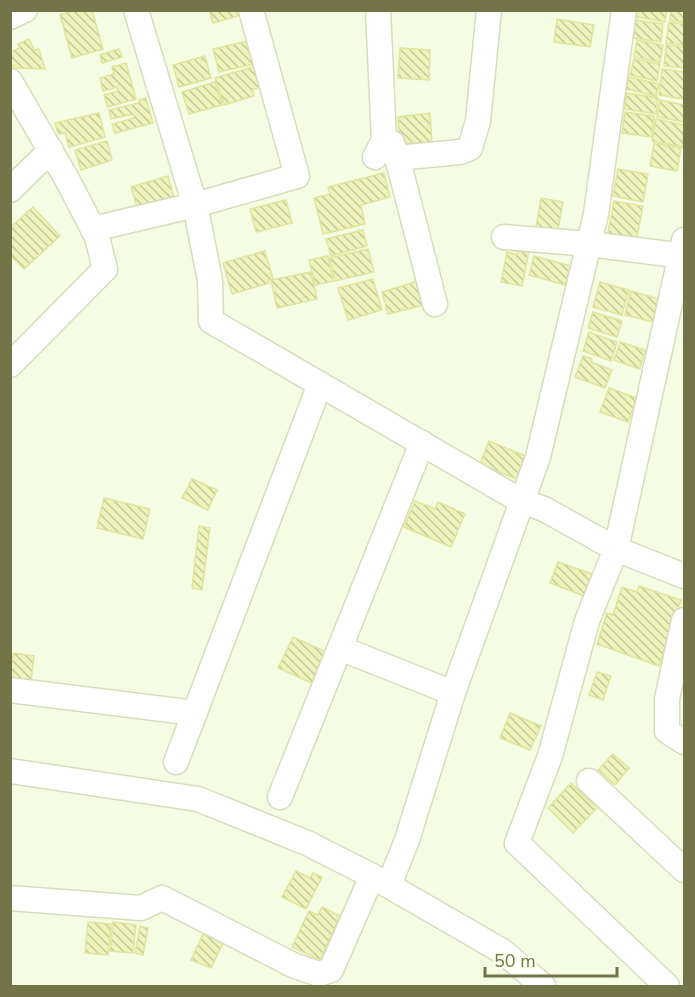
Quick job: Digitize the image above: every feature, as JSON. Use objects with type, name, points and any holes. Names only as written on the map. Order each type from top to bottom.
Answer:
[{"type":"street","points":[[10,17],[25,10]]},
{"type":"street","points":[[136,10],[195,205],[210,280],[211,321],[521,501],[544,509],[616,549],[684,576]]},
{"type":"street","points":[[93,229],[195,205],[297,176],[251,10]]},
{"type":"street","points":[[378,10],[385,152],[435,304]]},
{"type":"street","points":[[385,152],[460,152],[470,148],[478,121],[489,10]]},
{"type":"street","points":[[10,898],[141,908],[162,898],[295,966],[316,980],[331,970],[380,880],[407,840],[453,693],[538,457],[596,214],[624,10]]},
{"type":"street","points":[[10,81],[51,150],[93,229],[105,269],[10,365]]},
{"type":"street","points":[[10,190],[51,150]]},
{"type":"street","points":[[504,237],[684,251],[616,549],[587,621],[550,756],[516,843],[667,987]]},
{"type":"street","points":[[176,762],[320,384]]},
{"type":"street","points":[[280,797],[422,443]]},
{"type":"street","points":[[684,620],[667,699],[667,731],[684,742]]},
{"type":"street","points":[[340,648],[453,693]]},
{"type":"street","points":[[10,690],[195,713]]},
{"type":"street","points":[[10,771],[198,798],[307,843],[380,880],[502,951],[543,987]]},
{"type":"street","points":[[589,781],[684,870]]},
{"type":"building","points":[[75,10],[92,10],[103,49],[72,58],[60,15]]},
{"type":"building","points":[[209,10],[236,10],[238,16],[213,23]]},
{"type":"building","points":[[637,10],[667,10],[665,22],[636,17]]},
{"type":"building","points":[[671,10],[684,10],[684,22],[670,20]]},
{"type":"building","points":[[557,19],[594,25],[590,47],[554,42]]},
{"type":"building","points":[[636,20],[663,24],[661,42],[633,38]]},
{"type":"building","points":[[669,22],[684,24],[684,45],[666,43]]},
{"type":"building","points":[[29,39],[34,50],[39,49],[45,69],[14,68],[10,62],[10,52],[20,48],[18,44]]},
{"type":"building","points":[[637,40],[663,45],[660,62],[634,57]]},
{"type":"building","points":[[248,41],[254,64],[219,72],[213,49]]},
{"type":"building","points":[[666,45],[684,47],[684,68],[664,66]]},
{"type":"building","points":[[400,48],[430,50],[429,80],[398,78]]},
{"type":"building","points":[[119,49],[122,57],[102,63],[100,55]]},
{"type":"building","points":[[205,56],[211,78],[179,87],[173,65]]},
{"type":"building","points":[[634,59],[660,64],[657,81],[630,75]]},
{"type":"building","points":[[126,63],[136,99],[108,107],[104,95],[118,91],[117,87],[103,91],[100,78],[114,74],[112,67]]},
{"type":"building","points":[[256,66],[263,86],[252,90],[254,96],[224,105],[215,78]]},
{"type":"building","points":[[662,69],[684,72],[684,99],[659,95]]},
{"type":"building","points":[[629,77],[659,84],[656,96],[626,89]]},
{"type":"building","points":[[215,82],[222,105],[189,114],[182,92]]},
{"type":"building","points":[[627,93],[658,98],[656,114],[624,109]]},
{"type":"building","points":[[146,98],[153,123],[115,133],[112,124],[134,118],[133,114],[111,119],[109,110],[139,103],[139,100]]},
{"type":"building","points":[[660,100],[684,105],[684,122],[657,117]]},
{"type":"building","points":[[625,112],[654,116],[652,137],[622,133]]},
{"type":"building","points":[[99,113],[105,137],[69,147],[65,133],[58,134],[55,123]]},
{"type":"building","points":[[430,113],[432,143],[400,143],[398,117]]},
{"type":"building","points":[[656,119],[684,125],[683,147],[652,141]]},
{"type":"building","points":[[107,141],[112,160],[81,170],[75,150]]},
{"type":"building","points":[[654,143],[681,148],[677,171],[650,166]]},
{"type":"building","points":[[618,169],[648,174],[643,202],[613,196]]},
{"type":"building","points":[[384,173],[390,197],[361,205],[365,224],[323,234],[314,198],[330,194],[328,187]]},
{"type":"building","points":[[168,176],[174,198],[137,207],[131,187]]},
{"type":"building","points":[[541,198],[563,202],[558,230],[536,227]]},
{"type":"building","points":[[286,200],[292,223],[256,232],[250,209]]},
{"type":"building","points":[[614,201],[643,206],[636,243],[607,238]]},
{"type":"building","points":[[33,207],[60,236],[24,269],[10,255],[10,228]]},
{"type":"building","points":[[363,230],[367,246],[331,256],[326,239]]},
{"type":"building","points":[[368,249],[374,272],[335,281],[330,258]]},
{"type":"building","points":[[518,249],[529,251],[522,286],[501,282],[507,252],[517,255]]},
{"type":"building","points":[[265,251],[273,279],[268,280],[269,283],[232,294],[223,263]]},
{"type":"building","points":[[328,256],[333,281],[315,285],[309,260]]},
{"type":"building","points":[[534,256],[571,266],[565,285],[529,275]]},
{"type":"building","points":[[311,272],[317,299],[277,308],[271,280]]},
{"type":"building","points":[[422,277],[428,304],[388,314],[382,292],[415,282],[415,279]]},
{"type":"building","points":[[373,279],[382,310],[348,320],[338,288]]},
{"type":"building","points":[[600,282],[629,290],[622,315],[593,307]]},
{"type":"building","points":[[631,291],[659,299],[653,322],[625,315]]},
{"type":"building","points":[[593,312],[622,321],[617,337],[588,328]]},
{"type":"building","points":[[589,332],[617,342],[611,361],[583,351]]},
{"type":"building","points":[[620,342],[645,350],[640,369],[614,360]]},
{"type":"building","points":[[583,356],[592,359],[591,362],[612,370],[605,388],[575,377]]},
{"type":"building","points":[[609,388],[637,398],[628,422],[600,412]]},
{"type":"building","points":[[489,441],[530,458],[521,481],[480,464]]},
{"type":"building","points":[[192,479],[217,490],[208,510],[182,498]]},
{"type":"building","points":[[104,498],[150,509],[143,539],[97,528]]},
{"type":"building","points":[[415,501],[435,509],[438,502],[465,514],[451,547],[404,527]]},
{"type":"building","points":[[199,526],[210,528],[202,590],[192,588]]},
{"type":"building","points":[[558,562],[595,575],[587,597],[550,583]]},
{"type":"building","points":[[639,586],[681,600],[659,666],[597,644],[607,613],[613,615],[622,587],[637,592]]},
{"type":"building","points":[[293,637],[333,655],[318,686],[278,668]]},
{"type":"building","points":[[13,653],[34,656],[31,682],[10,680]]},
{"type":"building","points":[[597,672],[611,676],[603,700],[589,695]]},
{"type":"building","points":[[510,713],[541,726],[530,750],[500,738]]},
{"type":"building","points":[[613,754],[629,768],[615,785],[598,770]]},
{"type":"building","points":[[571,783],[597,808],[573,833],[548,808]]},
{"type":"building","points":[[296,871],[310,878],[313,873],[322,877],[306,909],[282,897]]},
{"type":"building","points":[[322,907],[340,916],[320,960],[292,947],[309,911],[318,915]]},
{"type":"building","points":[[88,922],[111,924],[108,955],[85,953]]},
{"type":"building","points":[[113,922],[136,925],[133,953],[110,951]]},
{"type":"building","points":[[140,926],[148,928],[143,955],[135,953]]},
{"type":"building","points":[[203,934],[223,943],[211,968],[191,960]]}]
